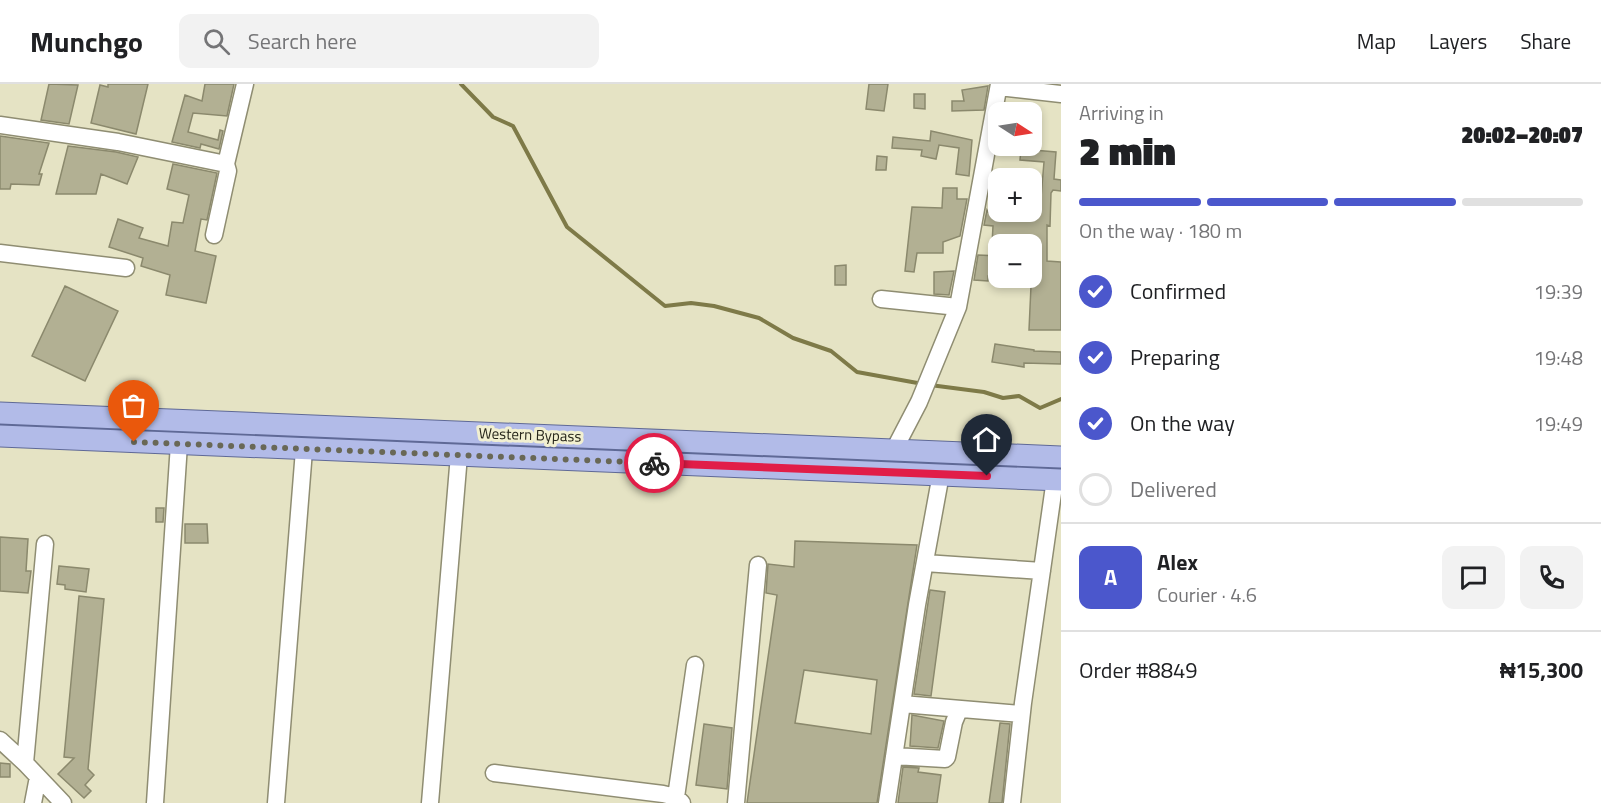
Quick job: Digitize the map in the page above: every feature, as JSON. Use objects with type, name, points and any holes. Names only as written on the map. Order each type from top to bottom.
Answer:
[{"type":"main road","name":"Western Bypass","points":[[0,413],[1061,457]]},
{"type":"main road","name":"Western Bypass","points":[[0,436],[1058,479]]},
{"type":"street","points":[[214,235],[228,171],[226,164],[244,84]]},
{"type":"street","points":[[894,450],[919,402],[934,360],[958,307],[999,85],[1061,94]]},
{"type":"street","points":[[0,125],[118,142],[226,164]]},
{"type":"street","points":[[0,253],[126,268]]},
{"type":"street","points":[[881,299],[958,307]]},
{"type":"street","points":[[155,803],[179,444]]},
{"type":"street","points":[[276,803],[304,450]]},
{"type":"street","points":[[430,803],[459,454]]},
{"type":"street","points":[[887,803],[941,474]]},
{"type":"street","points":[[1012,803],[1042,571],[1058,479]]},
{"type":"street","points":[[25,763],[45,544]]},
{"type":"street","points":[[925,563],[1042,571]]},
{"type":"street","points":[[736,803],[758,565]]},
{"type":"street","points":[[494,773],[663,794],[679,800],[695,665]]},
{"type":"street","points":[[902,704],[1022,714]]},
{"type":"street","points":[[894,756],[945,759],[959,710]]},
{"type":"street","points":[[0,740],[63,803]]},
{"type":"street","points":[[33,803],[38,777]]},
{"type":"building","points":[[49,84],[78,85],[69,124],[41,120]]},
{"type":"building","points":[[108,84],[148,84],[136,134],[91,123],[100,85],[108,87]]},
{"type":"building","points":[[205,84],[234,84],[227,116],[193,113],[188,132],[218,140],[220,130],[223,131],[219,149],[201,144],[200,148],[172,142],[185,95],[202,101]]},
{"type":"building","points":[[869,84],[888,84],[884,111],[866,109]]},
{"type":"building","points":[[988,86],[984,110],[952,111],[952,101],[964,101],[962,90]]},
{"type":"building","points":[[914,94],[925,94],[925,109],[914,108]]},
{"type":"building","points":[[931,131],[972,140],[969,176],[956,174],[959,148],[939,145],[936,159],[921,156],[922,150],[892,148],[893,137],[930,141]]},
{"type":"building","points":[[0,136],[49,143],[39,174],[42,174],[39,185],[11,184],[10,189],[0,189]]},
{"type":"building","points":[[68,146],[138,157],[127,184],[101,174],[96,194],[56,194]]},
{"type":"building","points":[[1042,151],[1056,152],[1054,179],[1061,180],[1061,191],[1053,190],[1051,193],[1050,226],[1047,225],[1047,261],[1061,262],[1061,330],[1029,330],[1031,288],[1042,288],[1042,234],[993,234],[993,226],[984,225],[987,210],[988,222],[1042,222],[1044,162],[1020,160],[1020,156],[1042,156]]},
{"type":"building","points":[[877,156],[887,157],[886,170],[876,170]]},
{"type":"building","points":[[173,164],[217,173],[207,220],[201,219],[195,251],[216,256],[206,303],[166,295],[170,275],[141,266],[143,258],[109,247],[118,219],[143,228],[139,238],[168,246],[172,222],[183,223],[189,195],[167,189]]},
{"type":"building","points":[[943,188],[957,188],[957,199],[967,199],[960,236],[943,242],[943,253],[917,253],[914,272],[905,271],[912,207],[942,208]]},
{"type":"building","points":[[978,255],[988,255],[988,281],[974,280]]},
{"type":"building","points":[[846,265],[846,285],[835,285],[835,266]]},
{"type":"building","points":[[954,271],[949,295],[934,294],[934,272]]},
{"type":"building","points":[[65,286],[118,311],[85,381],[32,356]]},
{"type":"building","points":[[995,344],[1034,351],[1061,352],[1061,364],[1024,363],[1024,367],[992,362]]},
{"type":"building","points":[[156,508],[164,508],[163,522],[156,522]]},
{"type":"building","points":[[185,524],[207,524],[208,543],[185,543]]},
{"type":"building","points":[[0,537],[28,539],[26,571],[31,571],[28,593],[0,591]]},
{"type":"building","points":[[795,541],[917,545],[877,803],[747,803],[777,595],[766,593],[768,564],[794,567]],"holes":[[[804,670],[877,680],[871,734],[795,723]]]},
{"type":"building","points":[[59,566],[89,569],[86,592],[65,589],[65,585],[57,584]]},
{"type":"building","points":[[930,590],[945,592],[931,696],[914,694]]},
{"type":"building","points":[[79,596],[104,599],[88,769],[94,775],[85,785],[91,791],[84,798],[58,774],[74,758],[64,757]]},
{"type":"building","points":[[912,715],[944,721],[938,748],[910,746]]},
{"type":"building","points":[[1000,723],[1010,724],[1002,803],[989,803]]},
{"type":"building","points":[[704,724],[732,728],[727,789],[696,785]]},
{"type":"building","points":[[0,763],[10,764],[10,777],[0,777]]},
{"type":"building","points":[[903,767],[919,768],[918,772],[941,775],[937,803],[898,803]]},
{"type":"waterway","points":[[461,84],[493,117],[513,126],[567,227],[665,306],[691,303],[714,306],[759,318],[793,338],[831,351],[857,372],[923,384]]},
{"type":"waterway","points":[[930,385],[984,392],[1003,398],[1019,396],[1040,408],[1061,399]]},
{"type":"way so far","points":[[134,442],[654,463]]},
{"type":"route","points":[[654,463],[987,476]]}]
